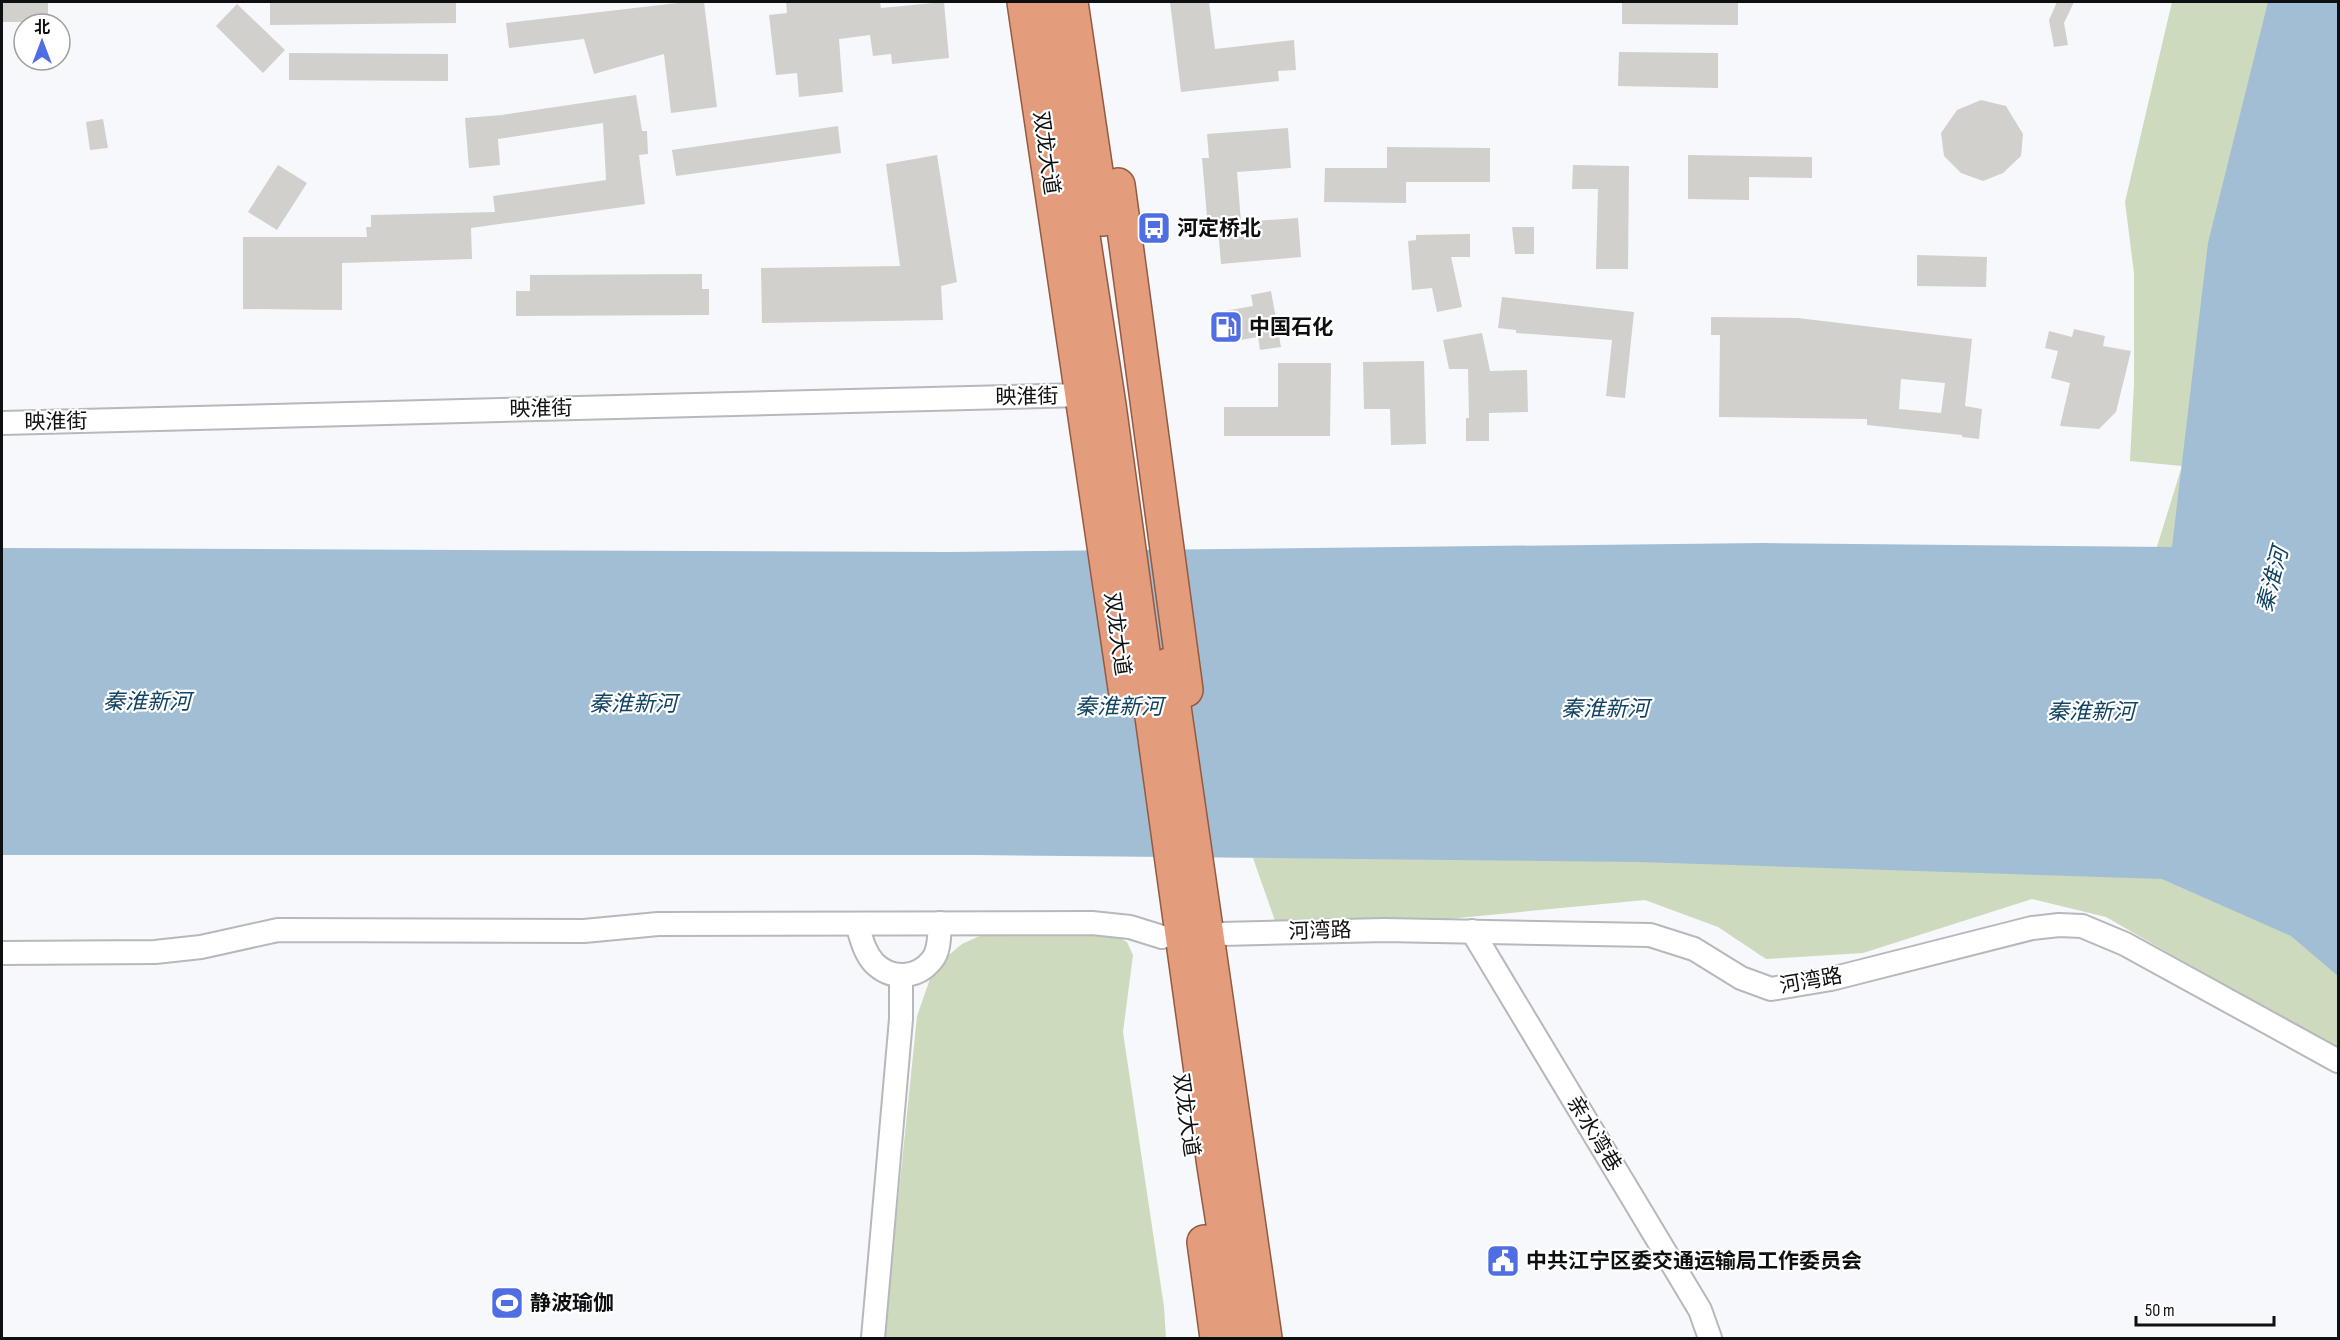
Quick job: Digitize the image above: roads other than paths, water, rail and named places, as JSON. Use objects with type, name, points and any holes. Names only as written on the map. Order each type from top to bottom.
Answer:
[{"type":"highway","name":"双龙大道","points":[[1024,2],[1107,401],[1102,531],[1217,1338]]},
{"type":"highway","points":[[1047,2],[1107,401],[1214,1166],[1241,1338]]},
{"type":"highway","points":[[1071,2],[1107,401],[1264,1338]]},
{"type":"highway","points":[[1094,2],[1163,527],[1220,924],[1286,1338]]},
{"type":"street","name":"映淮街","points":[[2,423],[1107,401]]},
{"type":"street","points":[[857,924],[862,943],[873,962],[886,972],[901,977],[917,972],[933,959],[938,944],[940,923]]},
{"type":"street","points":[[2,953],[155,952],[201,947],[278,930],[584,931],[658,924],[940,923],[1092,923],[1160,928]]},
{"type":"street","name":"河湾路","points":[[1220,924],[1384,930],[1650,935],[1694,949],[1742,978],[1771,988],[1831,979],[2032,928],[2059,925],[2082,926],[2125,944],[2338,1061]]},
{"type":"street","name":"亲水湾巷","points":[[1472,932],[1700,1310],[1710,1338]]},
{"type":"street","points":[[873,1338],[901,1019],[901,977]]},
{"type":"water","points":[[2268,2],[2338,2],[2338,976],[2291,936],[2162,879],[1638,862],[978,855],[2,855],[2,548],[948,552],[1763,543],[2172,547],[2208,243]]},
{"type":"place","name":"河定桥北","points":[[1154,228]]},
{"type":"place","name":"中国石化","points":[[1226,327]]},
{"type":"place","name":"中共江宁区委交通运输局工作委员会","points":[[1503,1261]]},
{"type":"place","name":"静波瑜伽","points":[[507,1303]]},
{"type":"water label","name":"秦淮河","points":[[2273,580]]},
{"type":"water label","name":"秦淮新河","points":[[147,702]]},
{"type":"water label","name":"秦淮新河","points":[[633,704]]},
{"type":"water label","name":"秦淮新河","points":[[1119,707]]},
{"type":"water label","name":"秦淮新河","points":[[1605,709]]},
{"type":"water label","name":"秦淮新河","points":[[2091,712]]}]
